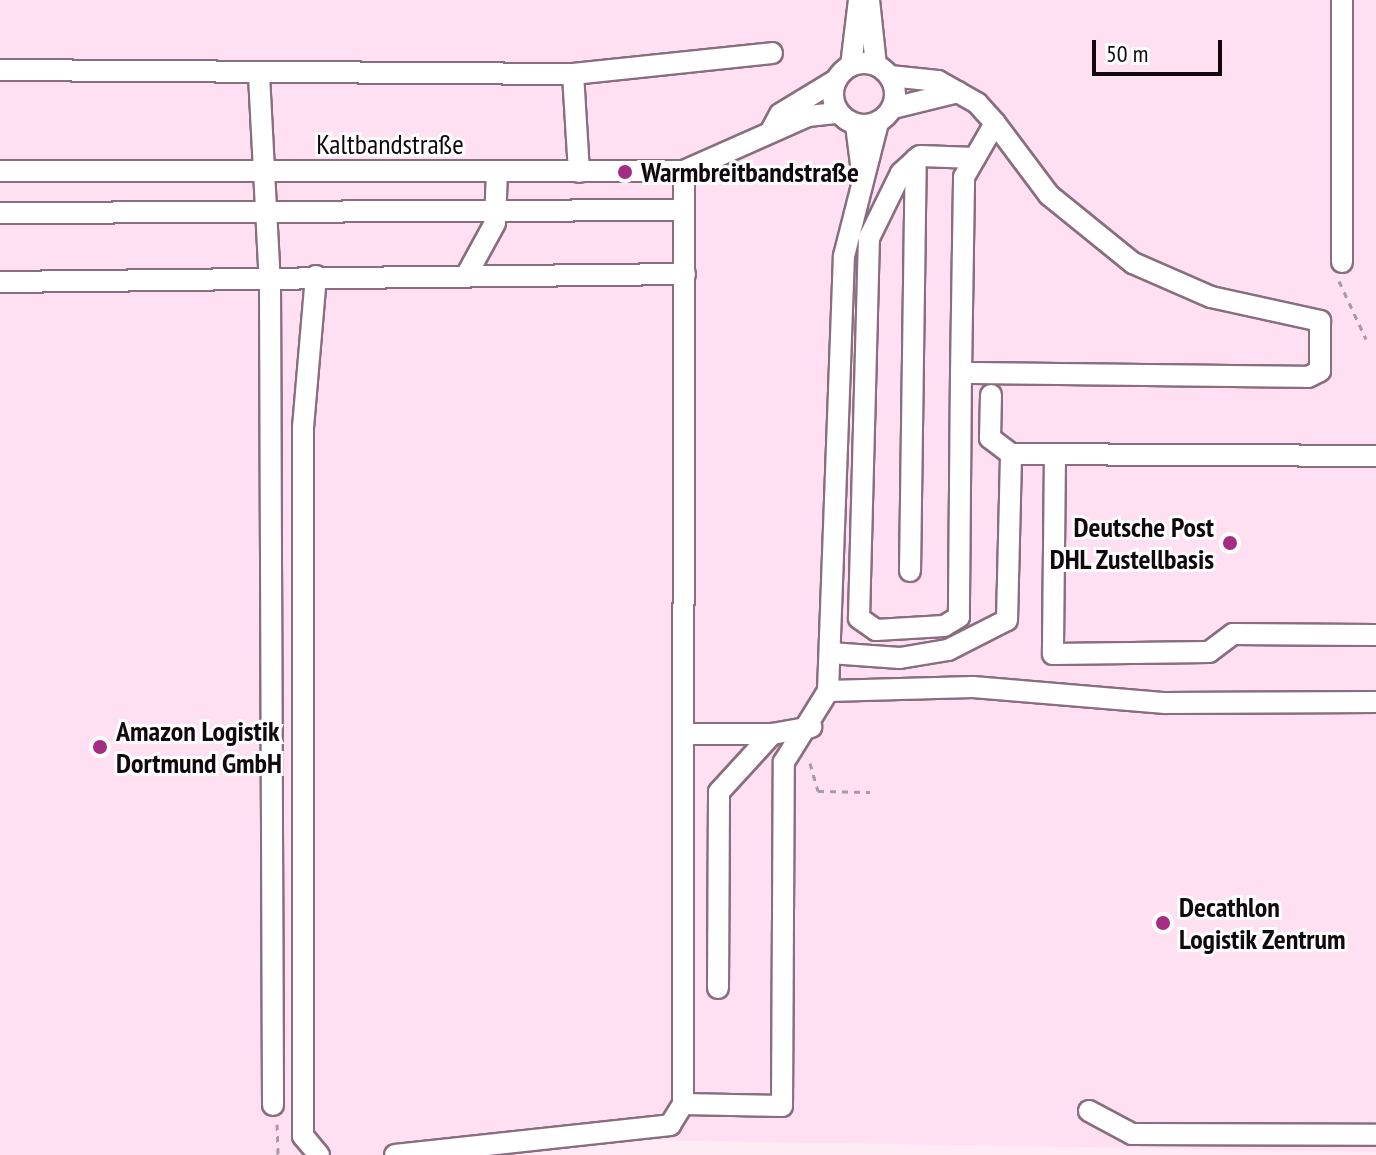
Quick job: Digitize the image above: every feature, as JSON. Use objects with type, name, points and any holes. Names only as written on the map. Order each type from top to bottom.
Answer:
[{"type":"street","points":[[859,0],[844,73],[847,119],[864,182]]},
{"type":"street","points":[[869,0],[893,108]]},
{"type":"street","points":[[1342,0],[1342,262]]},
{"type":"street","points":[[0,70],[259,75],[573,74],[772,53]]},
{"type":"street","points":[[844,73],[883,71],[938,81],[958,92],[995,123],[1049,195],[1092,234],[1176,284],[1320,321],[1325,358],[1308,377],[961,373]]},
{"type":"street","name":"Kaltbandstraße","points":[[771,131],[780,114],[844,73]]},
{"type":"street","points":[[573,74],[579,172]]},
{"type":"street","points":[[259,75],[270,283],[273,1105]]},
{"type":"street","points":[[683,1104],[782,1106],[784,762],[811,727],[828,691],[844,256],[878,123],[893,108],[958,92]]},
{"type":"street","name":"Kaltbandstraße","points":[[0,171],[684,171],[771,131],[847,119],[878,123]]},
{"type":"street","points":[[831,618],[859,618],[876,630],[905,632],[959,617],[964,177],[995,123]]},
{"type":"street","points":[[859,618],[869,238],[901,173],[916,159],[933,152],[975,158]]},
{"type":"street","points":[[910,571],[916,159]]},
{"type":"street","points":[[466,276],[496,211],[497,171]]},
{"type":"street","points":[[395,1155],[670,1125],[683,1104],[684,171]]},
{"type":"street","points":[[323,209],[324,172]]},
{"type":"street","points":[[0,213],[323,209],[684,210]]},
{"type":"street","points":[[0,282],[270,283],[316,276],[685,274]]},
{"type":"street","points":[[316,276],[303,428],[303,1136],[319,1155]]},
{"type":"street","points":[[991,395],[990,438],[1011,454],[1376,456]]},
{"type":"street","points":[[830,653],[900,658],[948,650],[1007,620],[1011,454]]},
{"type":"street","points":[[1055,454],[1053,654],[1209,652],[1233,634],[1376,635]]},
{"type":"street","points":[[828,691],[973,687],[1165,703],[1376,702]]},
{"type":"street","points":[[685,734],[772,734],[811,727]]},
{"type":"street","points":[[718,988],[719,792],[772,734]]},
{"type":"street","points":[[1089,1111],[1132,1134],[1376,1135]]},
{"type":"path","points":[[1342,262],[1343,303],[1366,339]]},
{"type":"path","points":[[810,763],[818,791],[870,792]]},
{"type":"path","points":[[273,1105],[278,1155]]},
{"type":"shaded area","points":[[0,0],[1376,0],[1376,1152],[648,1140],[515,1155],[0,1155]]},
{"type":"place","name":"Warmbreitbandstraße","points":[[625,172]]},
{"type":"place","name":"Deutsche Post DHL Zustellbasis","points":[[1230,543]]},
{"type":"place","name":"Amazon Logistik Dortmund GmbH","points":[[100,747]]},
{"type":"place","name":"Decathlon Logistik Zentrum","points":[[1163,923]]}]
